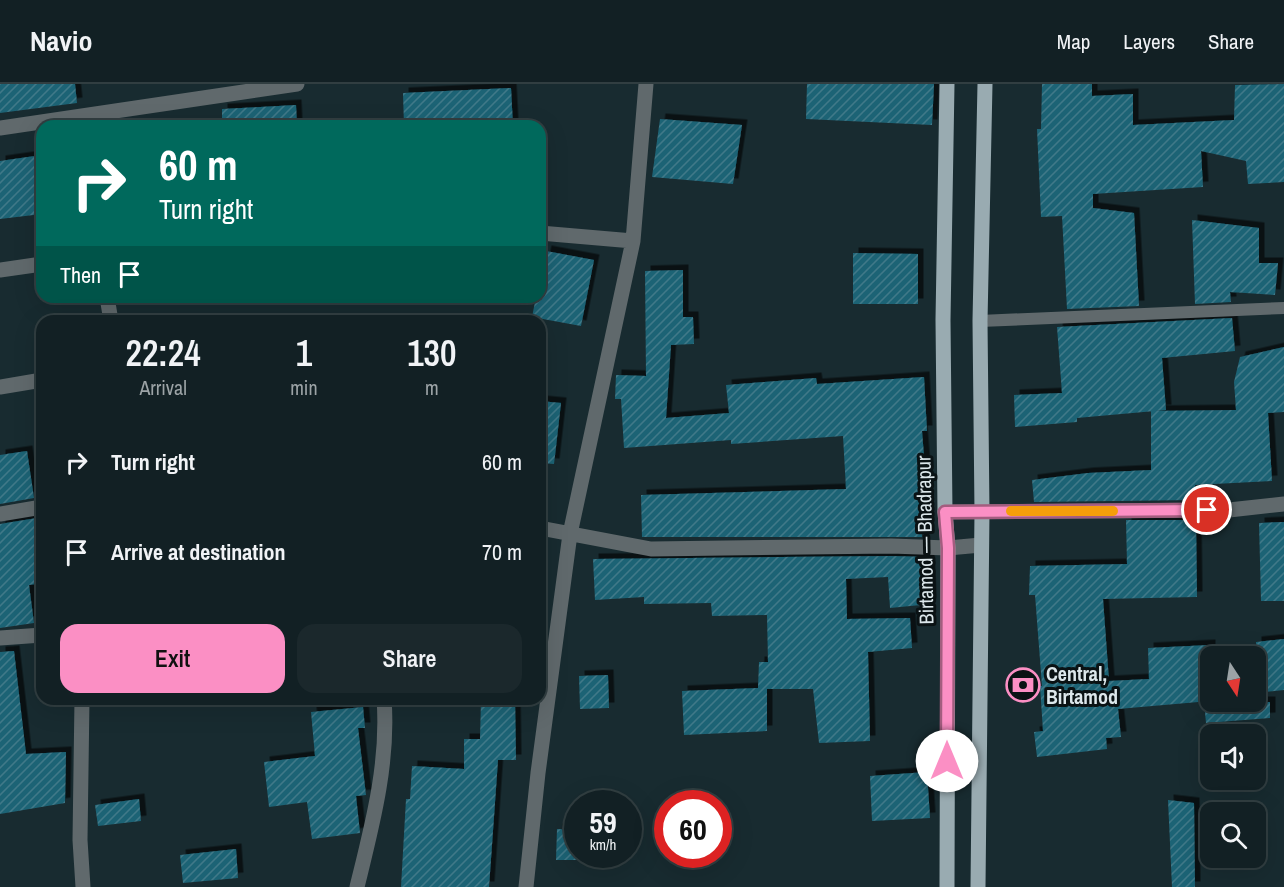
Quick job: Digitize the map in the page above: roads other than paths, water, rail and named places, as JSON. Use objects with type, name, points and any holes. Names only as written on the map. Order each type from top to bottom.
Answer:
[{"type":"main road","name":"Birtamod — Bhadrapur","points":[[947,84],[943,320],[945,512],[948,548],[947,887]]},
{"type":"main road","points":[[978,887],[982,512],[980,321],[985,84]]},
{"type":"street","points":[[54,120],[297,84]]},
{"type":"street","points":[[526,887],[538,772],[570,534],[633,241],[646,84]]},
{"type":"street","points":[[0,128],[36,123]]},
{"type":"street","points":[[546,234],[633,241]]},
{"type":"street","points":[[0,270],[36,265]]},
{"type":"street","points":[[0,387],[36,381]]},
{"type":"street","points":[[945,512],[1229,510],[1284,504]]},
{"type":"street","points":[[0,514],[36,508]]},
{"type":"street","points":[[546,529],[651,549],[891,546],[948,548],[981,544]]},
{"type":"street","points":[[0,638],[36,635]]},
{"type":"street","points":[[82,705],[80,840],[83,887]]},
{"type":"street","points":[[357,887],[378,800],[384,705]]},
{"type":"lane","points":[[980,321],[1284,308]]},
{"type":"place","name":"Central, Birtamod","points":[[1023,685]]}]
